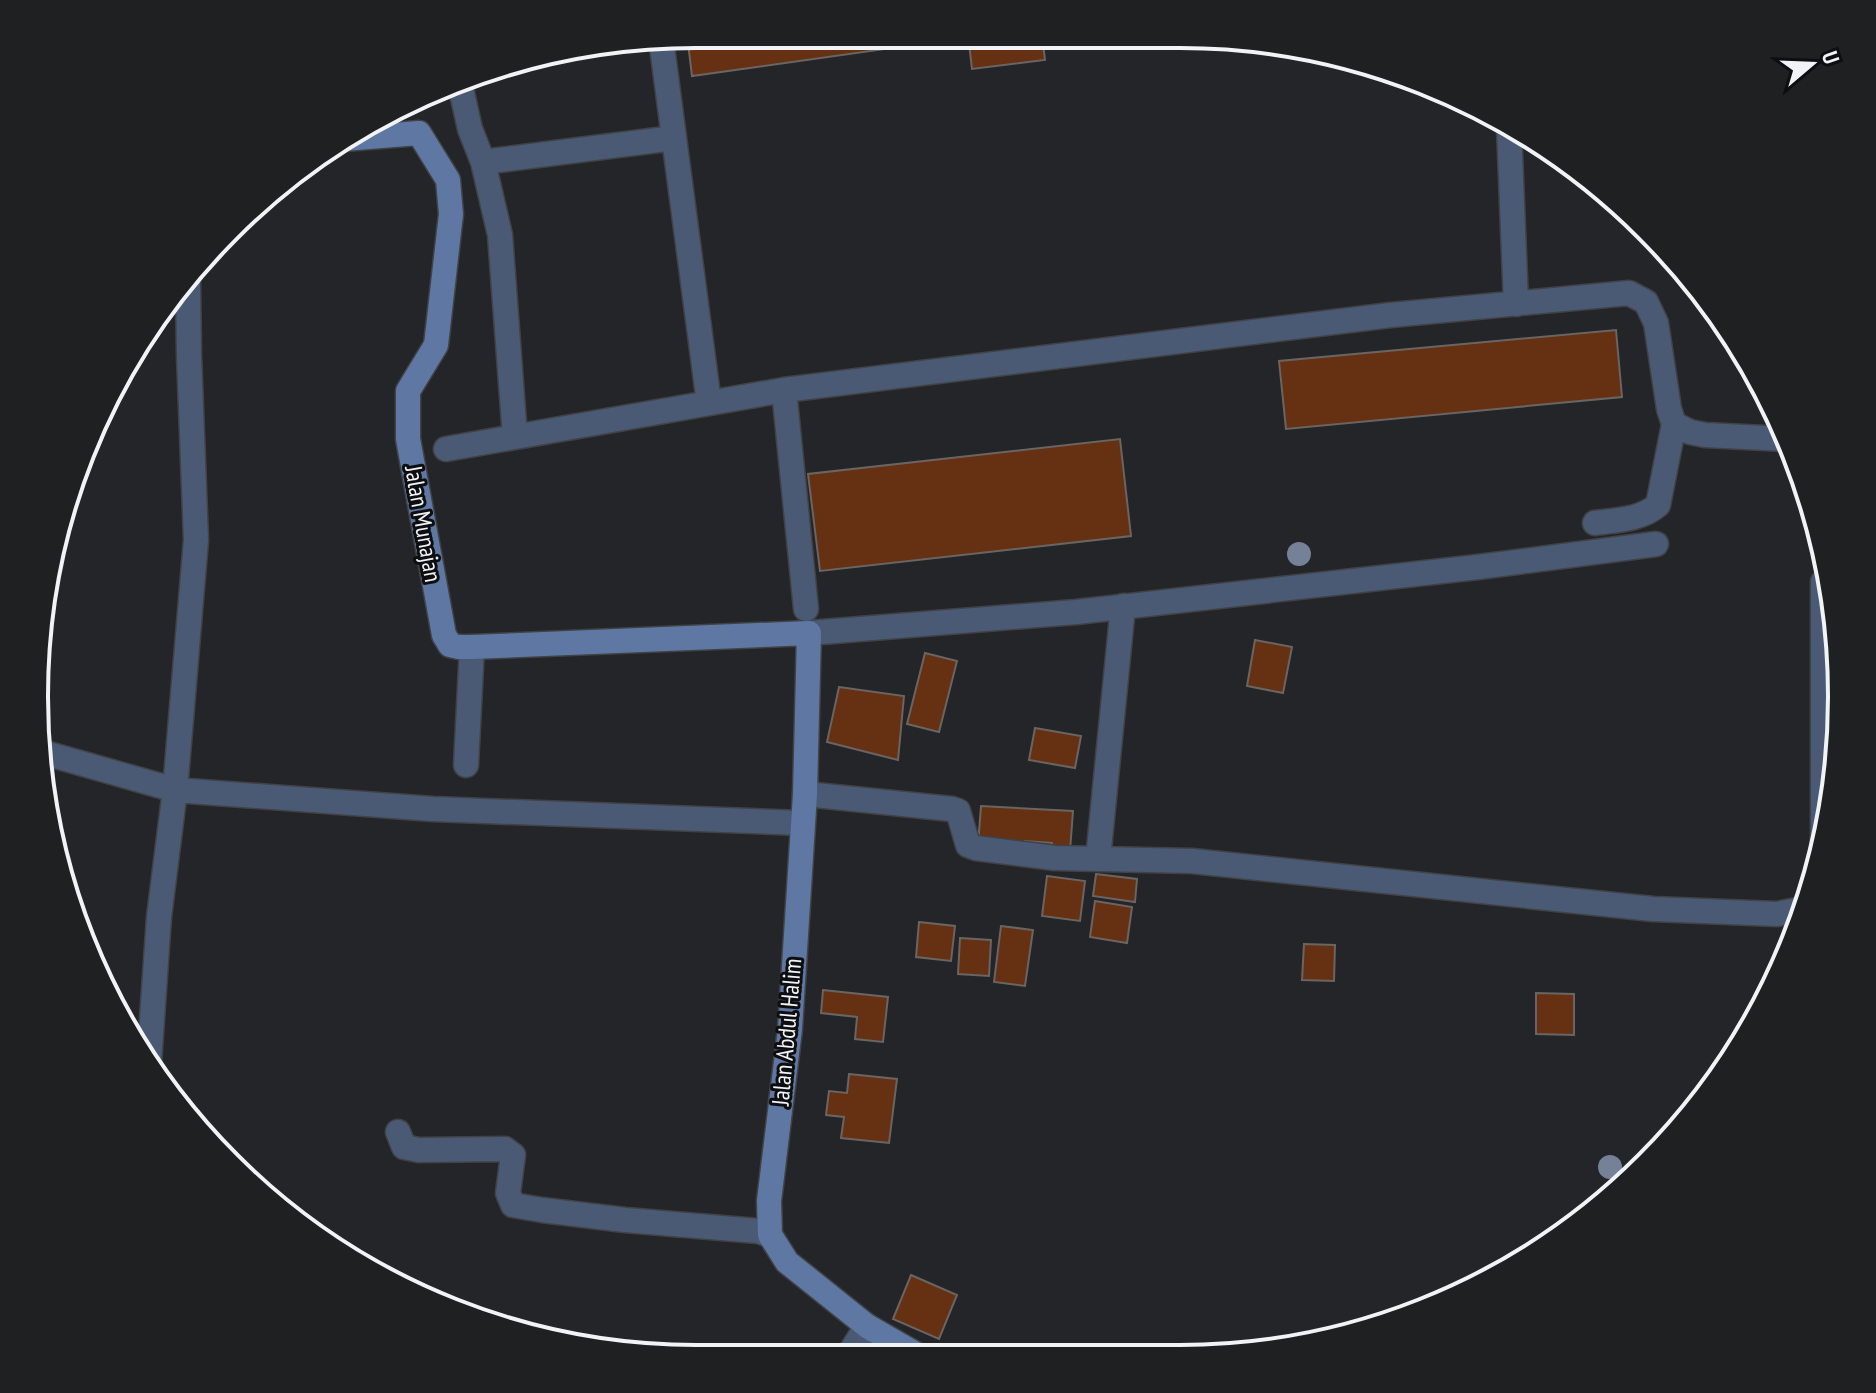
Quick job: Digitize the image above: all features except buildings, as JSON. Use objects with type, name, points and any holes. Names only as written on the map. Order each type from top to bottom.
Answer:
[{"type":"street","points":[[662,49],[709,403]]},
{"type":"street","points":[[462,92],[470,129],[483,162],[500,235],[515,437]]},
{"type":"street","name":"Jalan Munajan","points":[[369,137],[419,133],[448,180],[451,214],[436,345],[408,391],[408,439],[444,635],[450,645],[472,647]]},
{"type":"street","points":[[483,162],[674,138]]},
{"type":"street","points":[[1509,138],[1516,304]]},
{"type":"street","points":[[446,449],[784,390],[1391,315],[1629,293],[1646,302],[1656,323],[1674,424],[1658,505],[1649,513],[1637,517],[1595,523]]},
{"type":"street","points":[[150,1046],[159,917],[175,790],[196,540],[188,294]]},
{"type":"street","points":[[784,390],[806,609]]},
{"type":"street","points":[[1674,424],[1705,435],[1774,438]]},
{"type":"street","points":[[466,765],[472,647],[809,633],[1123,606],[1656,544]]},
{"type":"street","points":[[1098,859],[1123,606]]},
{"type":"street","points":[[1823,620],[1823,773]]},
{"type":"street","name":"Jalan Abdul Halim","points":[[770,1235],[769,1201],[790,1029],[805,794],[809,633]]},
{"type":"street","points":[[51,755],[175,790],[433,809],[802,823]]},
{"type":"street","points":[[805,794],[952,809],[958,811],[968,845],[1055,858],[1192,861],[1653,909],[1777,914],[1792,911]]},
{"type":"street","points":[[398,1132],[404,1147],[419,1150],[505,1149],[513,1155],[508,1193],[513,1205],[625,1220],[758,1231],[770,1235],[787,1262],[867,1326],[900,1345]]},
{"type":"street","points":[[855,1345],[867,1326]]}]
